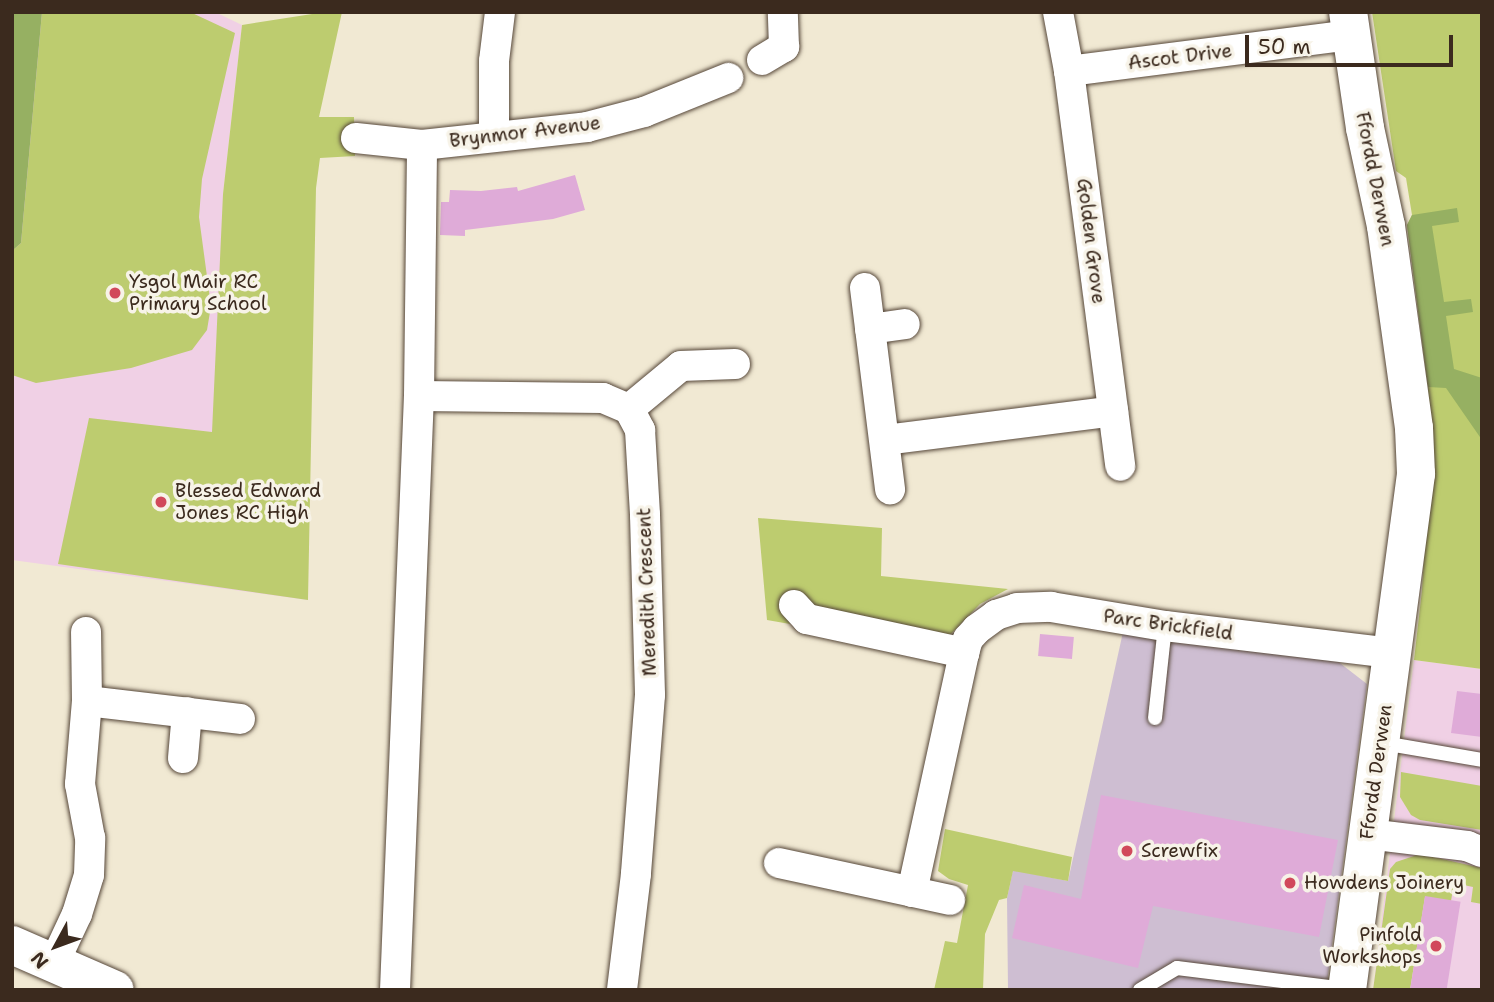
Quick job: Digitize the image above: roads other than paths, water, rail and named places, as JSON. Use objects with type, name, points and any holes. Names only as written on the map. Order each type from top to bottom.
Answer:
[{"type":"street","points":[[494,135],[494,61],[500,12]]},
{"type":"street","points":[[762,60],[784,47],[783,12]]},
{"type":"street","points":[[1058,12],[1069,71]]},
{"type":"street","name":"Ascot Drive","points":[[1069,71],[1349,24]]},
{"type":"street","name":"Ffordd Derwen","points":[[1347,990],[1416,474],[1414,428],[1400,345],[1386,226],[1365,128],[1349,24]]},
{"type":"street","name":"Golden Grove","points":[[1069,71],[1120,466]]},
{"type":"street","name":"Brynmor Avenue","points":[[356,138],[422,145],[494,135],[587,127],[643,112],[728,78]]},
{"type":"street","points":[[396,990],[419,396],[422,145]]},
{"type":"street","points":[[865,288],[890,489]]},
{"type":"street","points":[[870,329],[905,324]]},
{"type":"street","points":[[419,396],[603,398],[629,409],[681,366],[735,364]]},
{"type":"street","name":"Meredith Crescent","points":[[622,990],[636,874],[650,695],[640,430],[629,409]]},
{"type":"street","points":[[885,440],[1113,411]]},
{"type":"street","points":[[793,605],[807,619],[964,653]]},
{"type":"street","name":"Parc Brickfield","points":[[912,892],[968,639],[996,615],[1017,608],[1051,607],[1165,626],[1393,645]]},
{"type":"street","points":[[54,963],[76,914],[89,875],[90,838],[80,784],[87,701],[86,632]]},
{"type":"street","points":[[87,701],[240,719]]},
{"type":"street","points":[[183,758],[187,712]]},
{"type":"street","points":[[1368,834],[1467,846],[1482,852]]},
{"type":"street","points":[[779,863],[950,900]]},
{"type":"street","points":[[12,946],[115,990]]},
{"type":"lane","points":[[1156,718],[1165,626]]},
{"type":"lane","points":[[1381,743],[1482,760]]},
{"type":"lane","points":[[1140,990],[1177,968],[1347,990]]},
{"type":"place","name":"Ysgol Mair RC Primary School","points":[[115,293]]},
{"type":"place","name":"Blessed Edward Jones RC High","points":[[161,502]]},
{"type":"place","name":"Screwfix","points":[[1127,851]]},
{"type":"place","name":"Howdens Joinery","points":[[1290,883]]},
{"type":"place","name":"Pinfold Workshops","points":[[1436,946]]}]
